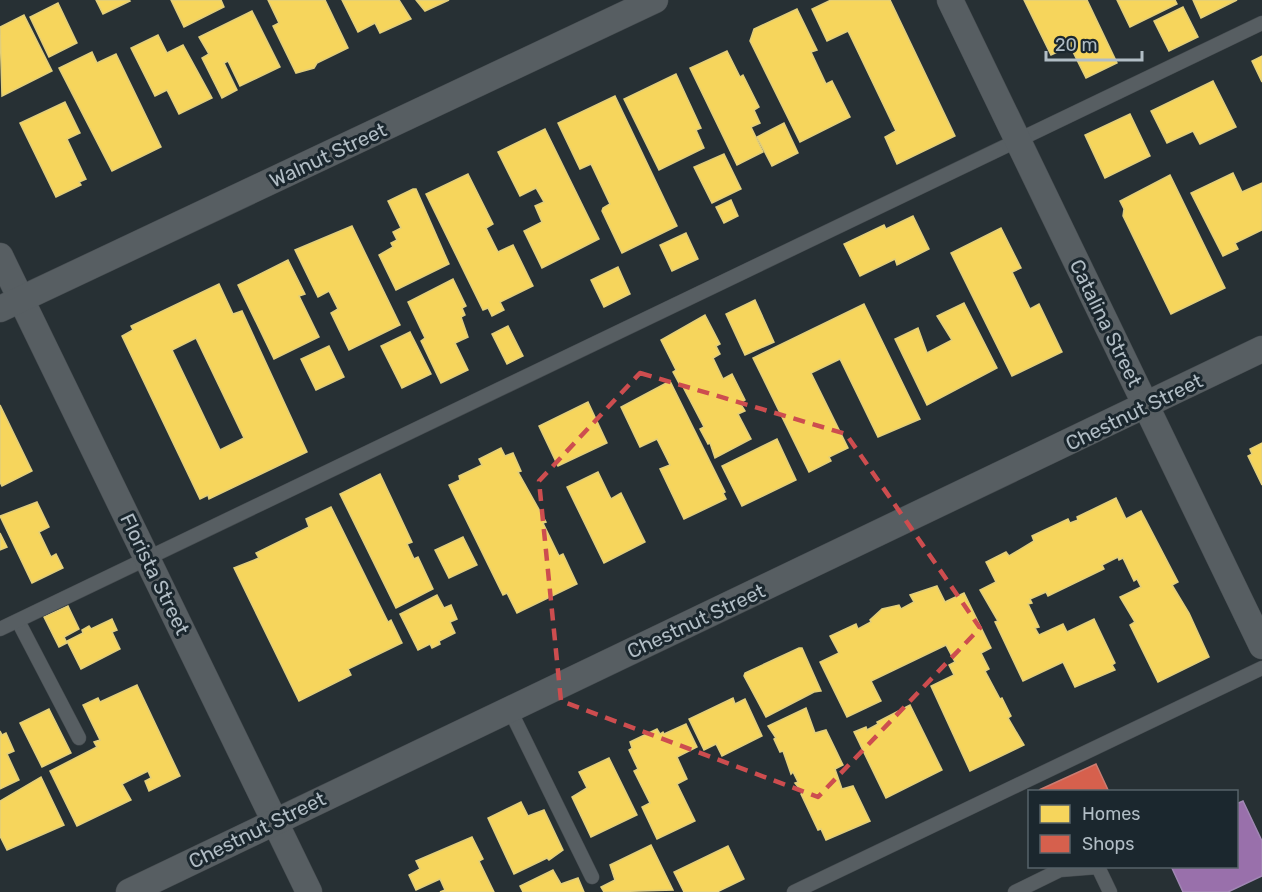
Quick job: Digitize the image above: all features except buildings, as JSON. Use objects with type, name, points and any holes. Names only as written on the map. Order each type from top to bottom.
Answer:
[{"type":"street","name":"Walnut Street","points":[[11,304],[655,0]]},
{"type":"street","name":"Catalina Street","points":[[950,0],[1262,646]]},
{"type":"street","name":"Florista Street","points":[[0,255],[11,304],[147,557],[309,892]]},
{"type":"street","name":"Chestnut Street","points":[[129,892],[1146,407],[1262,349]]},
{"type":"lane","points":[[0,629],[1262,23]]},
{"type":"lane","points":[[18,621],[79,738]]},
{"type":"lane","points":[[794,892],[1262,668]]},
{"type":"lane","points":[[510,710],[592,877]]},
{"type":"lane","points":[[1015,892],[1060,870],[1085,868]]},
{"type":"lane","points":[[1098,868],[1110,892]]},
{"type":"highlighted area","points":[[640,373],[846,434],[980,628],[818,797],[561,701],[539,481]]}]
